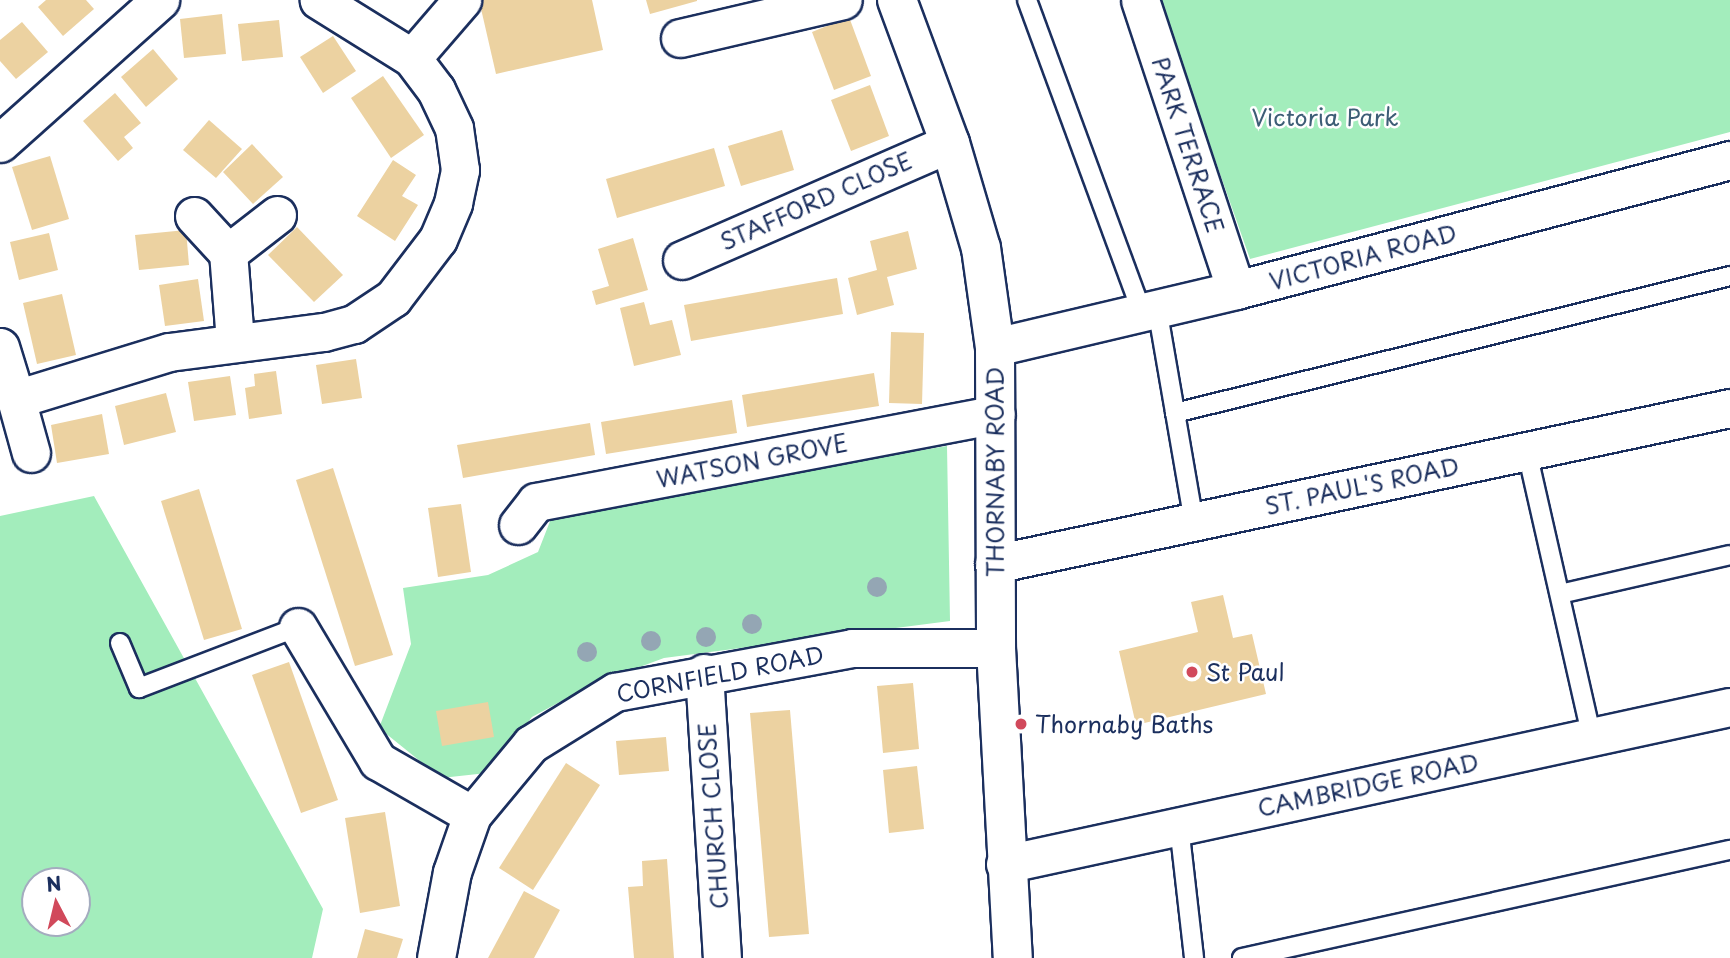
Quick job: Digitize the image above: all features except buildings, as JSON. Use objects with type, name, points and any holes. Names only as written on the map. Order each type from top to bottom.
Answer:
[{"type":"street","points":[[0,143],[160,0]]},
{"type":"street","points":[[16,398],[135,361],[235,341],[324,332],[354,324],[393,298],[438,239],[458,186],[458,149],[446,108],[412,58],[318,0]]},
{"type":"street","points":[[412,58],[462,0]]},
{"type":"street","points":[[680,38],[735,12],[843,0]]},
{"type":"street","name":"THORNABY ROAD","points":[[897,0],[950,143],[981,248],[995,346],[996,648],[1005,864],[1013,958]]},
{"type":"street","name":"PARK TERRACE","points":[[1140,0],[1236,290]]},
{"type":"street","name":"STAFFORD CLOSE","points":[[682,260],[950,143]]},
{"type":"street","name":"VICTORIA ROAD","points":[[995,346],[1236,290],[1730,160]]},
{"type":"street","points":[[228,253],[277,215]]},
{"type":"street","points":[[194,216],[228,253],[235,341]]},
{"type":"street","points":[[0,347],[31,453]]},
{"type":"street","name":"ST. PAUL'S ROAD","points":[[994,564],[1730,408]]},
{"type":"street","name":"WATSON GROVE","points":[[518,525],[536,502],[996,414]]},
{"type":"street","points":[[298,627],[378,761],[472,816]]},
{"type":"street","name":"CORNFIELD ROAD","points":[[436,958],[452,872],[472,816],[531,744],[615,692],[704,673],[852,648],[996,648]]},
{"type":"street","name":"CHURCH CLOSE","points":[[704,673],[722,958]]},
{"type":"street","name":"CAMBRIDGE ROAD","points":[[1005,864],[1730,707]]},
{"type":"lane","points":[[1027,0],[1149,310],[1175,413],[1194,522]]},
{"type":"lane","points":[[1175,413],[1730,276]]},
{"type":"lane","points":[[1527,452],[1592,737]]},
{"type":"lane","points":[[1560,594],[1730,555]]},
{"type":"lane","points":[[120,643],[139,688],[298,627]]},
{"type":"lane","points":[[1179,826],[1194,958]]},
{"type":"lane","points":[[1242,958],[1730,850]]},
{"type":"green space","name":"Victoria Park","points":[[1159,0],[1730,0],[1730,132],[1250,259]]},
{"type":"green space","points":[[947,446],[950,621],[664,658],[591,685],[532,717],[487,773],[441,778],[379,728],[411,644],[403,588],[488,575],[538,552],[554,511]]},
{"type":"green space","points":[[94,496],[323,909],[312,958],[0,958],[0,516]]},
{"type":"place","name":"St Paul","points":[[1192,672]]},
{"type":"place","name":"Thornaby Baths","points":[[1021,724]]}]
